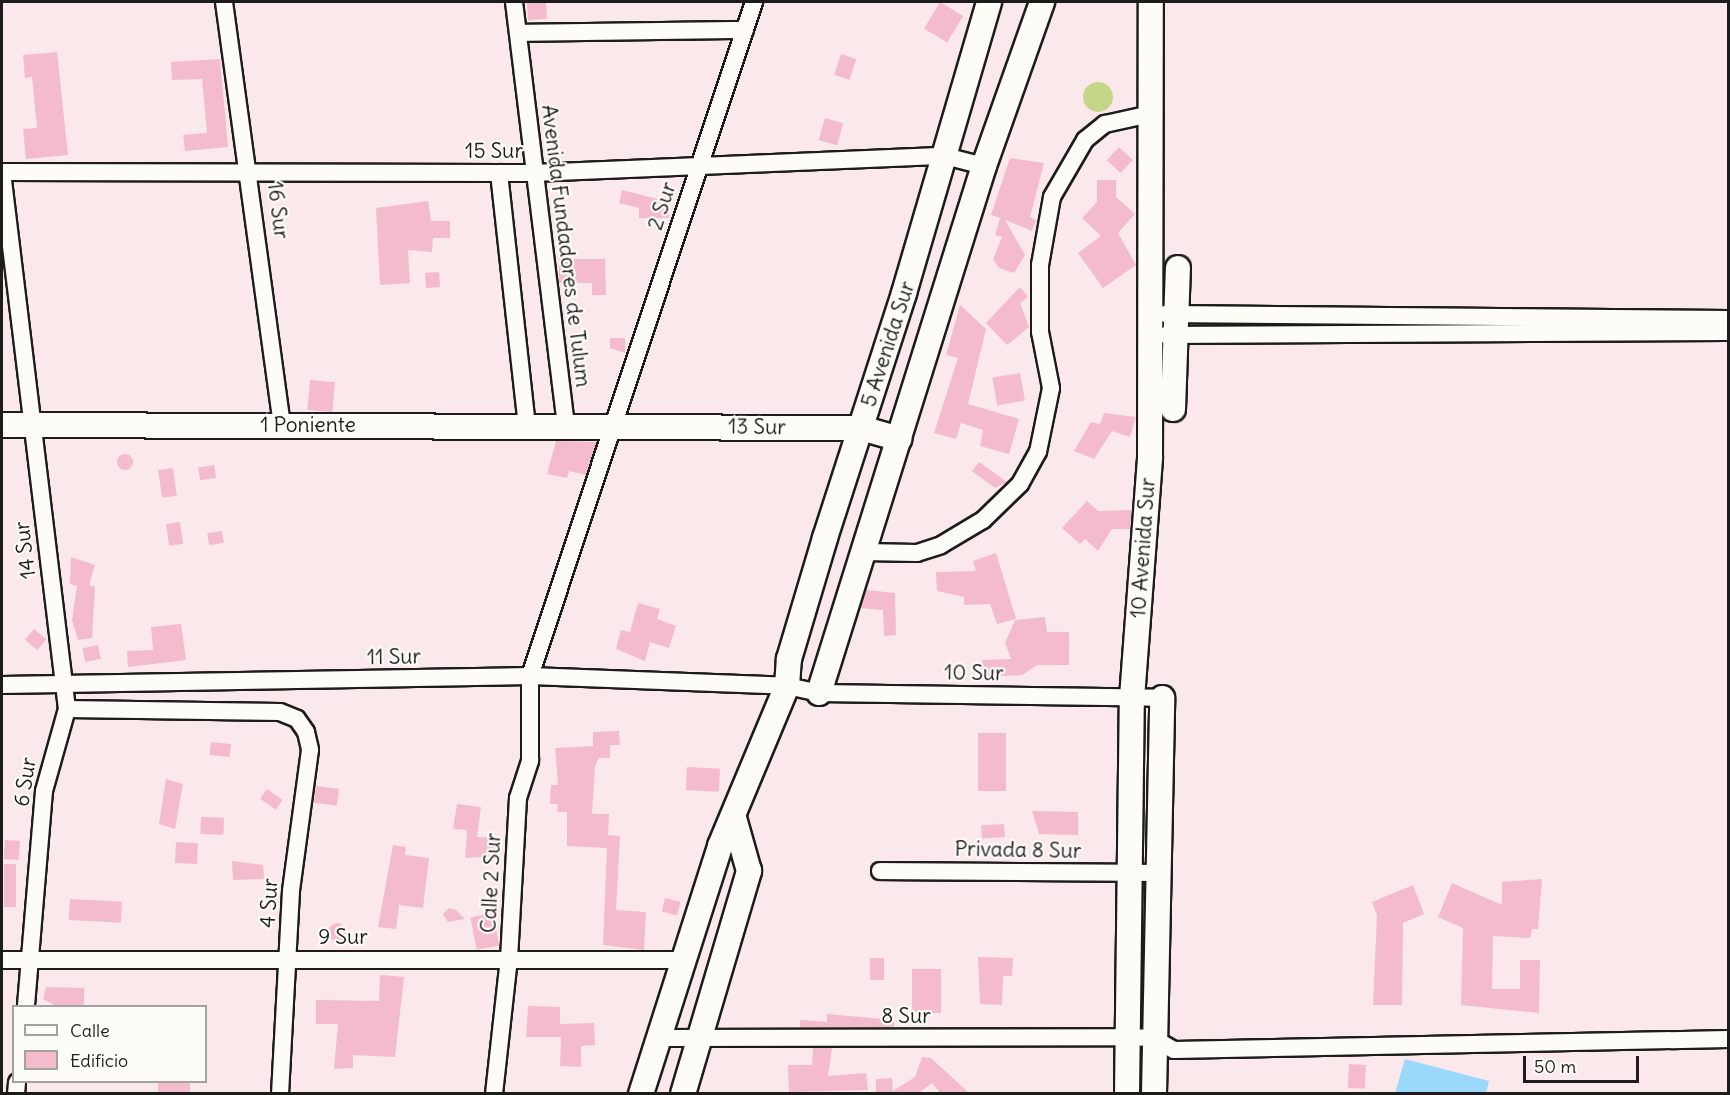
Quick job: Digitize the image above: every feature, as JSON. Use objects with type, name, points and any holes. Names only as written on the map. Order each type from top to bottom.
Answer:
[{"type":"street","name":"16 Sur","points":[[224,2],[251,173],[282,425]]},
{"type":"street","name":"Avenida Fundadores de Tulum","points":[[514,2],[533,173],[566,425]]},
{"type":"street","name":"2 Sur","points":[[530,676],[754,2]]},
{"type":"street","name":"5 Avenida Sur","points":[[641,1094],[684,960],[734,818],[787,686],[789,659],[945,156],[989,2]]},
{"type":"street","points":[[819,693],[984,166],[1042,2]]},
{"type":"street","name":"10 Avenida Sur","points":[[1127,1094],[1132,698],[1150,457],[1146,115],[1151,2]]},
{"type":"street","points":[[519,33],[745,30]]},
{"type":"street","points":[[864,552],[917,553],[941,545],[983,520],[1020,484],[1038,452],[1051,388],[1041,332],[1040,266],[1052,197],[1085,141],[1106,124],[1146,115]]},
{"type":"street","name":"15 Sur","points":[[2,172],[533,173],[700,163],[945,156],[984,166]]},
{"type":"street","name":"14 Sur","points":[[2,172],[67,709]]},
{"type":"street","points":[[499,173],[527,425]]},
{"type":"street","points":[[1173,409],[1178,268]]},
{"type":"street","points":[[1176,325],[1728,319]]},
{"type":"street","points":[[1150,324],[1728,332]]},
{"type":"street","name":"1 Poniente","points":[[2,425],[614,425]]},
{"type":"street","name":"13 Sur","points":[[614,425],[861,428],[899,439]]},
{"type":"street","name":"11 Sur","points":[[2,685],[64,686],[530,676],[787,686]]},
{"type":"street","name":"Calle 2 Sur","points":[[494,1094],[509,959],[518,798],[530,760],[530,676]]},
{"type":"street","name":"10 Sur","points":[[787,686],[819,693],[1162,698]]},
{"type":"street","points":[[1154,1094],[1156,873],[1162,698]]},
{"type":"street","name":"4 Sur","points":[[67,709],[280,712],[297,719],[310,750],[291,891],[290,959],[280,1094]]},
{"type":"street","name":"6 Sur","points":[[26,1005],[32,960],[44,791],[67,709]]},
{"type":"street","points":[[683,1094],[749,871],[734,818]]},
{"type":"street","name":"Privada 8 Sur","points":[[880,871],[1156,873]]},
{"type":"street","name":"9 Sur","points":[[2,960],[684,960]]},
{"type":"street","name":"8 Sur","points":[[659,1038],[698,1040],[1153,1038]]},
{"type":"street","points":[[1153,1038],[1174,1050],[1728,1039]]},
{"type":"green space","points":[[1098,82],[1104,83],[1112,91],[1112,103],[1104,111],[1098,112],[1092,111],[1084,103],[1083,97],[1084,91],[1092,83]]},
{"type":"water","points":[[1405,1059],[1489,1081],[1486,1093],[1395,1093]]},
{"type":"building","points":[[546,2],[547,19],[528,20],[527,3]]},
{"type":"building","points":[[940,2],[963,16],[947,42],[924,29]]},
{"type":"building","points":[[57,52],[68,155],[26,159],[23,129],[37,128],[32,77],[25,78],[23,55]]},
{"type":"building","points":[[841,54],[856,59],[849,80],[834,75]]},
{"type":"building","points":[[220,59],[228,147],[185,151],[183,135],[207,133],[202,79],[172,80],[171,62]]},
{"type":"building","points":[[825,118],[843,123],[837,145],[819,140]]},
{"type":"building","points":[[1119,147],[1133,160],[1121,173],[1107,160]]},
{"type":"building","points":[[1010,158],[1044,163],[1030,217],[1036,220],[1032,231],[1005,220],[1025,255],[1014,273],[999,268],[993,259],[1002,237],[995,235],[1000,218],[991,215]]},
{"type":"building","points":[[1097,180],[1116,180],[1116,197],[1135,214],[1118,233],[1136,265],[1103,288],[1078,253],[1101,236],[1082,218],[1097,202]]},
{"type":"building","points":[[622,190],[669,202],[669,218],[639,218],[639,208],[619,203]]},
{"type":"building","points":[[428,201],[431,221],[450,221],[450,238],[433,238],[432,252],[408,250],[410,283],[380,285],[376,208]]},
{"type":"building","points":[[559,259],[605,259],[606,295],[592,295],[592,283],[559,283]]},
{"type":"building","points":[[439,272],[440,287],[426,288],[425,273]]},
{"type":"building","points":[[1020,287],[1028,297],[1020,303],[1029,327],[1007,345],[986,323]]},
{"type":"building","points":[[960,305],[986,329],[968,404],[1019,419],[1009,454],[980,446],[983,430],[961,423],[956,439],[934,433],[958,358],[946,355]]},
{"type":"building","points":[[610,338],[625,338],[625,353],[610,348]]},
{"type":"building","points":[[1020,373],[1025,401],[997,405],[992,378]]},
{"type":"building","points":[[310,380],[335,382],[332,412],[307,410]]},
{"type":"building","points":[[1104,413],[1136,417],[1130,437],[1112,431],[1094,459],[1074,451],[1091,422],[1100,424]]},
{"type":"building","points":[[556,441],[597,442],[586,475],[569,471],[567,478],[547,474]]},
{"type":"building","points":[[125,454],[131,456],[133,462],[131,468],[125,470],[119,468],[117,462],[119,456]]},
{"type":"building","points":[[979,462],[1007,482],[995,488],[972,471]]},
{"type":"building","points":[[214,465],[216,478],[200,480],[198,468]]},
{"type":"building","points":[[173,468],[177,496],[162,498],[158,470]]},
{"type":"building","points":[[1087,501],[1098,511],[1132,510],[1130,529],[1112,529],[1098,551],[1085,539],[1080,544],[1062,528]]},
{"type":"building","points":[[180,522],[183,544],[169,546],[166,524]]},
{"type":"building","points":[[222,531],[224,543],[209,545],[207,533]]},
{"type":"building","points":[[996,553],[1016,619],[997,624],[990,604],[964,605],[964,597],[937,591],[936,572],[976,571],[973,561]]},
{"type":"building","points":[[71,557],[95,565],[89,585],[95,587],[92,638],[78,640],[72,620],[77,586],[70,584]]},
{"type":"building","points":[[866,590],[895,593],[896,635],[884,636],[883,610],[861,608]]},
{"type":"building","points":[[638,603],[660,609],[657,619],[676,626],[669,648],[650,642],[645,661],[616,649],[621,630],[630,632]]},
{"type":"building","points":[[1045,617],[1047,632],[1069,632],[1069,665],[1037,665],[1022,675],[981,677],[982,660],[1011,659],[1005,643],[1015,620]]},
{"type":"building","points":[[181,624],[186,660],[128,667],[127,651],[153,650],[151,627]]},
{"type":"building","points":[[34,629],[46,639],[37,650],[25,640]]},
{"type":"building","points":[[98,645],[101,659],[85,662],[82,648]]},
{"type":"building","points":[[619,731],[620,745],[610,745],[610,758],[599,758],[595,766],[592,814],[609,814],[608,835],[620,836],[616,910],[646,912],[644,950],[603,945],[607,848],[567,846],[567,812],[557,812],[558,804],[550,804],[551,785],[558,785],[555,748],[593,746],[593,732]]},
{"type":"building","points":[[978,733],[1006,733],[1006,791],[978,791]]},
{"type":"building","points":[[211,742],[231,744],[230,757],[210,755]]},
{"type":"building","points":[[687,767],[720,769],[719,792],[686,790]]},
{"type":"building","points":[[166,779],[183,784],[175,829],[159,824]]},
{"type":"building","points":[[316,786],[339,789],[337,806],[314,803]]},
{"type":"building","points":[[267,789],[283,800],[276,810],[260,799]]},
{"type":"building","points":[[457,804],[481,807],[477,837],[497,838],[496,856],[465,858],[467,830],[453,829]]},
{"type":"building","points":[[1032,811],[1078,812],[1078,835],[1039,834]]},
{"type":"building","points":[[201,817],[224,818],[223,835],[200,834]]},
{"type":"building","points":[[1004,824],[1005,837],[982,839],[981,826]]},
{"type":"building","points":[[5,840],[20,841],[19,860],[4,859]]},
{"type":"building","points":[[176,842],[198,843],[197,864],[175,863]]},
{"type":"building","points":[[393,845],[406,847],[405,855],[429,858],[423,908],[399,905],[396,929],[378,927]]},
{"type":"building","points":[[232,861],[263,865],[264,879],[233,880]]},
{"type":"building","points":[[4,864],[16,864],[16,907],[4,907]]},
{"type":"building","points":[[1542,879],[1538,929],[1532,929],[1530,938],[1493,936],[1492,989],[1520,989],[1520,960],[1540,960],[1539,1013],[1461,1005],[1463,928],[1438,917],[1452,883],[1502,905],[1502,882]]},
{"type":"building","points":[[1413,885],[1424,914],[1403,923],[1402,1005],[1373,1005],[1377,915],[1372,902]]},
{"type":"building","points":[[665,898],[681,902],[677,915],[662,912]]},
{"type":"building","points":[[70,899],[122,902],[121,923],[69,920]]},
{"type":"building","points":[[449,908],[456,910],[465,919],[448,922],[443,914]]},
{"type":"building","points":[[493,913],[499,945],[477,950],[470,917]]},
{"type":"building","points":[[337,923],[343,926],[346,932],[343,938],[337,941],[331,938],[328,932],[331,926]]},
{"type":"building","points":[[978,957],[1013,958],[1012,976],[1003,976],[1002,1005],[980,1004]]},
{"type":"building","points":[[870,958],[884,958],[884,980],[870,980]]},
{"type":"building","points":[[912,969],[941,969],[941,1013],[912,1013]]},
{"type":"building","points":[[380,975],[404,977],[395,1057],[353,1055],[353,1068],[334,1069],[338,1024],[316,1024],[316,1000],[379,1001]]},
{"type":"building","points":[[46,987],[84,988],[84,1005],[54,1005],[43,999]]},
{"type":"building","points":[[528,1006],[560,1007],[560,1024],[594,1023],[595,1045],[581,1046],[581,1067],[560,1066],[561,1037],[526,1037]]},
{"type":"building","points":[[827,1014],[894,1020],[894,1027],[800,1027],[800,1020],[827,1022]]},
{"type":"building","points":[[813,1048],[832,1048],[828,1076],[866,1073],[868,1090],[789,1092],[788,1065],[812,1065]]},
{"type":"building","points":[[922,1057],[931,1058],[970,1094],[941,1094],[932,1083],[919,1093],[876,1094],[876,1079],[892,1078],[893,1091],[915,1077]]},
{"type":"building","points":[[1349,1064],[1366,1065],[1365,1089],[1348,1088]]},
{"type":"building","points":[[158,1083],[190,1083],[190,1094],[158,1094]]}]
